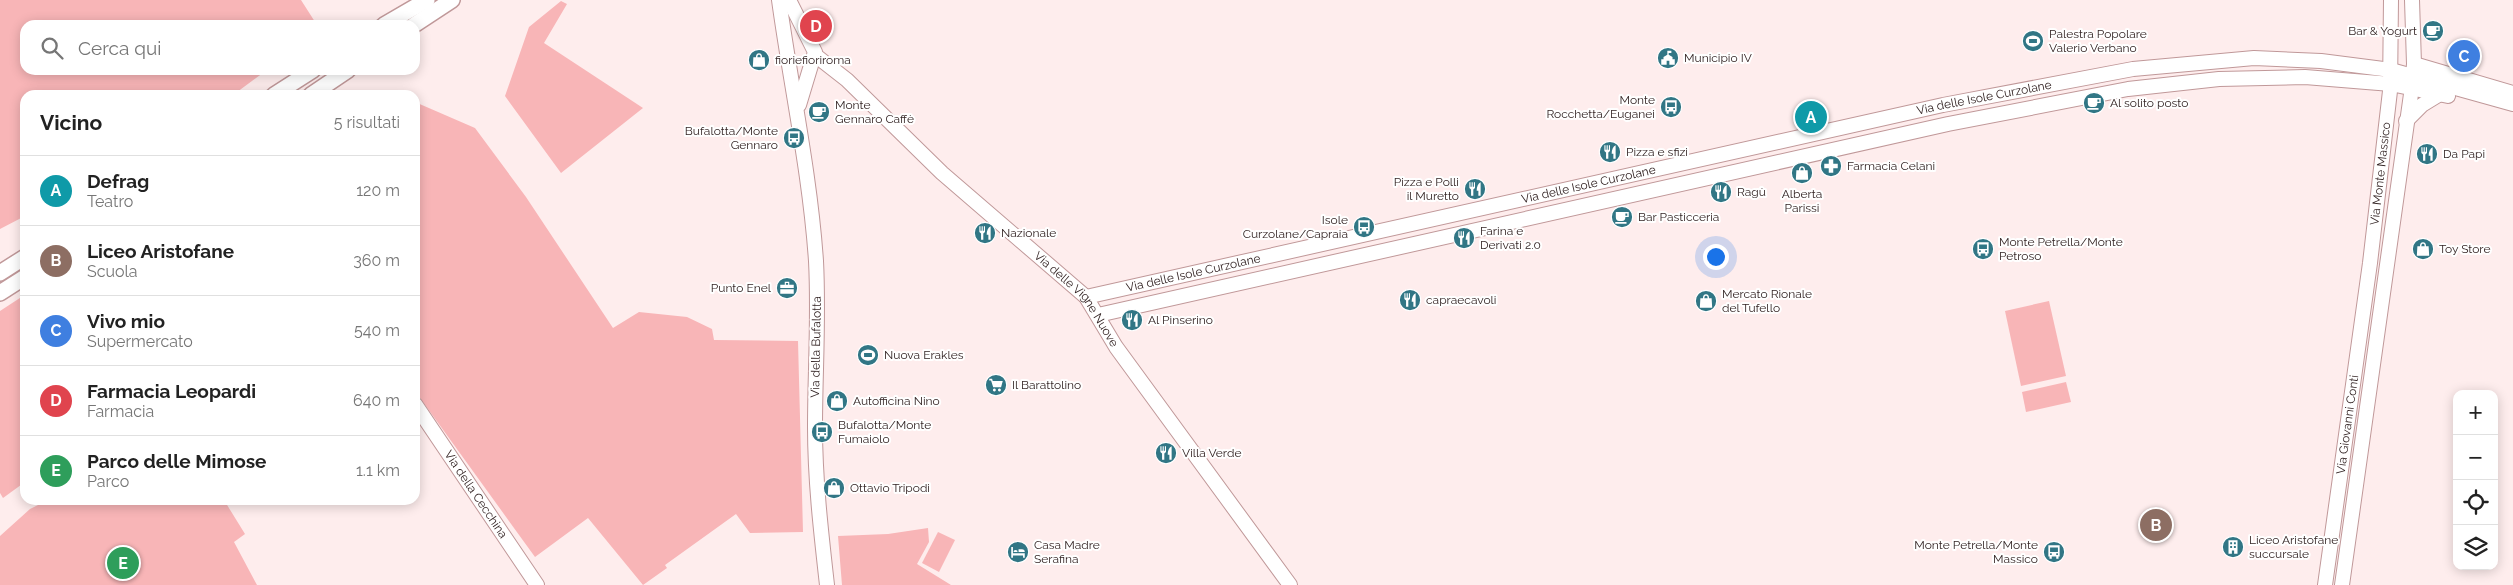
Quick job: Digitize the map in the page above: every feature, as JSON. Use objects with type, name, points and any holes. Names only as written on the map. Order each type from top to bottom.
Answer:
[{"type":"main road","points":[[393,20],[427,0]]},
{"type":"main road","points":[[420,21],[452,0]]},
{"type":"main road","points":[[420,21],[461,0]]},
{"type":"main road","points":[[283,90],[306,75]]},
{"type":"main road","points":[[318,90],[341,75]]},
{"type":"main road","points":[[0,273],[20,260]]},
{"type":"main road","points":[[0,293],[20,280]]},
{"type":"street","name":"Via della Bufalotta","points":[[779,0],[798,109],[812,215],[816,262],[818,319],[816,466],[819,525],[827,585]]},
{"type":"street","points":[[789,0],[812,45],[814,58],[798,109]]},
{"type":"street","name":"Via Monte Massico","points":[[2370,263],[2391,84],[2391,0]]},
{"type":"street","name":"Via Monte Massico","points":[[2386,266],[2413,76],[2412,0]]},
{"type":"street","points":[[807,38],[797,35],[790,38],[787,51],[798,66],[805,66],[814,58]]},
{"type":"street","name":"Via delle Vigne Nuove","points":[[814,58],[847,80],[932,165],[1086,297],[1116,347],[1290,585]]},
{"type":"street","name":"Via delle Isole Curzolane","points":[[1086,297],[1935,106],[2110,72],[2191,62],[2254,58],[2307,59],[2391,70],[2413,76]]},
{"type":"street","points":[[2413,76],[2513,93]]},
{"type":"street","points":[[2413,76],[2440,94],[2513,114]]},
{"type":"street","points":[[2413,76],[2513,104]]},
{"type":"street","name":"Via delle Isole Curzolane","points":[[1098,315],[1948,124],[2128,89],[2176,82],[2264,77],[2320,78],[2391,84],[2413,76]]},
{"type":"street","points":[[2406,121],[2422,105],[2440,94]]},
{"type":"street","name":"Via Giovanni Conti","points":[[2325,585],[2370,263]]},
{"type":"street","name":"Via Giovanni Conti","points":[[2342,585],[2386,266]]},
{"type":"street","name":"Via della Cecchina","points":[[420,411],[537,585]]},
{"type":"shaded area","points":[[0,0],[301,0],[314,20],[20,20],[20,75],[260,75],[240,90],[20,90],[20,219],[0,229]]},
{"type":"shaded area","points":[[561,1],[567,4],[544,43],[643,108],[561,173],[505,96],[529,27]]},
{"type":"shaded area","points":[[420,104],[475,128],[526,197],[613,328],[639,312],[687,317],[712,329],[714,340],[798,341],[803,532],[750,533],[736,514],[665,565],[667,568],[643,585],[588,518],[535,557],[420,398]]},
{"type":"shaded area","points":[[20,298],[20,486],[3,498],[0,493],[0,311]]},
{"type":"shaded area","points":[[2049,301],[2066,376],[2021,386],[2005,311]]},
{"type":"shaded area","points":[[2066,382],[2071,402],[2026,412],[2022,392]]},
{"type":"shaded area","points":[[38,505],[227,505],[245,534],[234,542],[257,585],[0,585],[0,536],[30,509]]},
{"type":"shaded area","points":[[928,528],[929,542],[917,564],[951,585],[842,585],[838,536],[888,534]]},
{"type":"shaded area","points":[[938,532],[955,540],[939,572],[922,563]]},
{"type":"place","name":"Farmacia Leopardi","points":[[816,26]]},
{"type":"place","name":"Bar & Yogurt","points":[[2433,31]]},
{"type":"place","name":"Palestra Popolare Valerio Verbano","points":[[2033,41]]},
{"type":"place","name":"Vivo mio","points":[[2464,56]]},
{"type":"place","name":"Municipio IV","points":[[1668,58]]},
{"type":"place","name":"fioriefioriroma","points":[[759,60]]},
{"type":"place","name":"Al solito posto","points":[[2094,103]]},
{"type":"place","name":"Monte Rocchetta/Euganei","points":[[1671,107]]},
{"type":"place","name":"Monte Gennaro Caffè","points":[[819,112]]},
{"type":"place","name":"Defrag","points":[[1811,117]]},
{"type":"place","name":"Bufalotta/Monte Gennaro","points":[[794,138]]},
{"type":"place","name":"Pizza e sfizi","points":[[1610,152]]},
{"type":"place","name":"Da Papi","points":[[2427,154]]},
{"type":"place","name":"Farmacia Celani","points":[[1831,166]]},
{"type":"place","name":"Alberta Parissi","points":[[1802,173]]},
{"type":"place","name":"Pizza e Polli il Muretto","points":[[1475,189]]},
{"type":"place","name":"Ragù","points":[[1721,192]]},
{"type":"place","name":"Bar Pasticceria","points":[[1622,217]]},
{"type":"place","name":"Isole Curzolane/Capraia","points":[[1364,227]]},
{"type":"place","name":"Nazionale","points":[[985,233]]},
{"type":"place","name":"Farina e Derivati 2.0","points":[[1464,238]]},
{"type":"place","name":"Monte Petrella/Monte Petroso","points":[[1983,249]]},
{"type":"place","name":"Toy Store","points":[[2423,249]]},
{"type":"place","name":"Punto Enel","points":[[787,288]]},
{"type":"place","name":"capraecavoli","points":[[1410,300]]},
{"type":"place","name":"Mercato Rionale del Tufello","points":[[1706,301]]},
{"type":"place","name":"Al Pinserino","points":[[1132,320]]},
{"type":"place","name":"Nuova Erakles","points":[[868,355]]},
{"type":"place","name":"Il Barattolino","points":[[996,385]]},
{"type":"place","name":"Autofficina Nino","points":[[837,401]]},
{"type":"place","name":"Bufalotta/Monte Fumaiolo","points":[[822,432]]},
{"type":"place","name":"Villa Verde","points":[[1166,453]]},
{"type":"place","name":"Ottavio Tripodi","points":[[834,488]]},
{"type":"place","name":"Liceo Aristofane","points":[[2156,525]]},
{"type":"place","name":"Liceo Aristofane succursale","points":[[2233,547]]},
{"type":"place","name":"Casa Madre Serafina","points":[[1018,552]]},
{"type":"place","name":"Monte Petrella/Monte Massico","points":[[2054,552]]},
{"type":"place","name":"Parco delle Mimose","points":[[123,563]]}]
